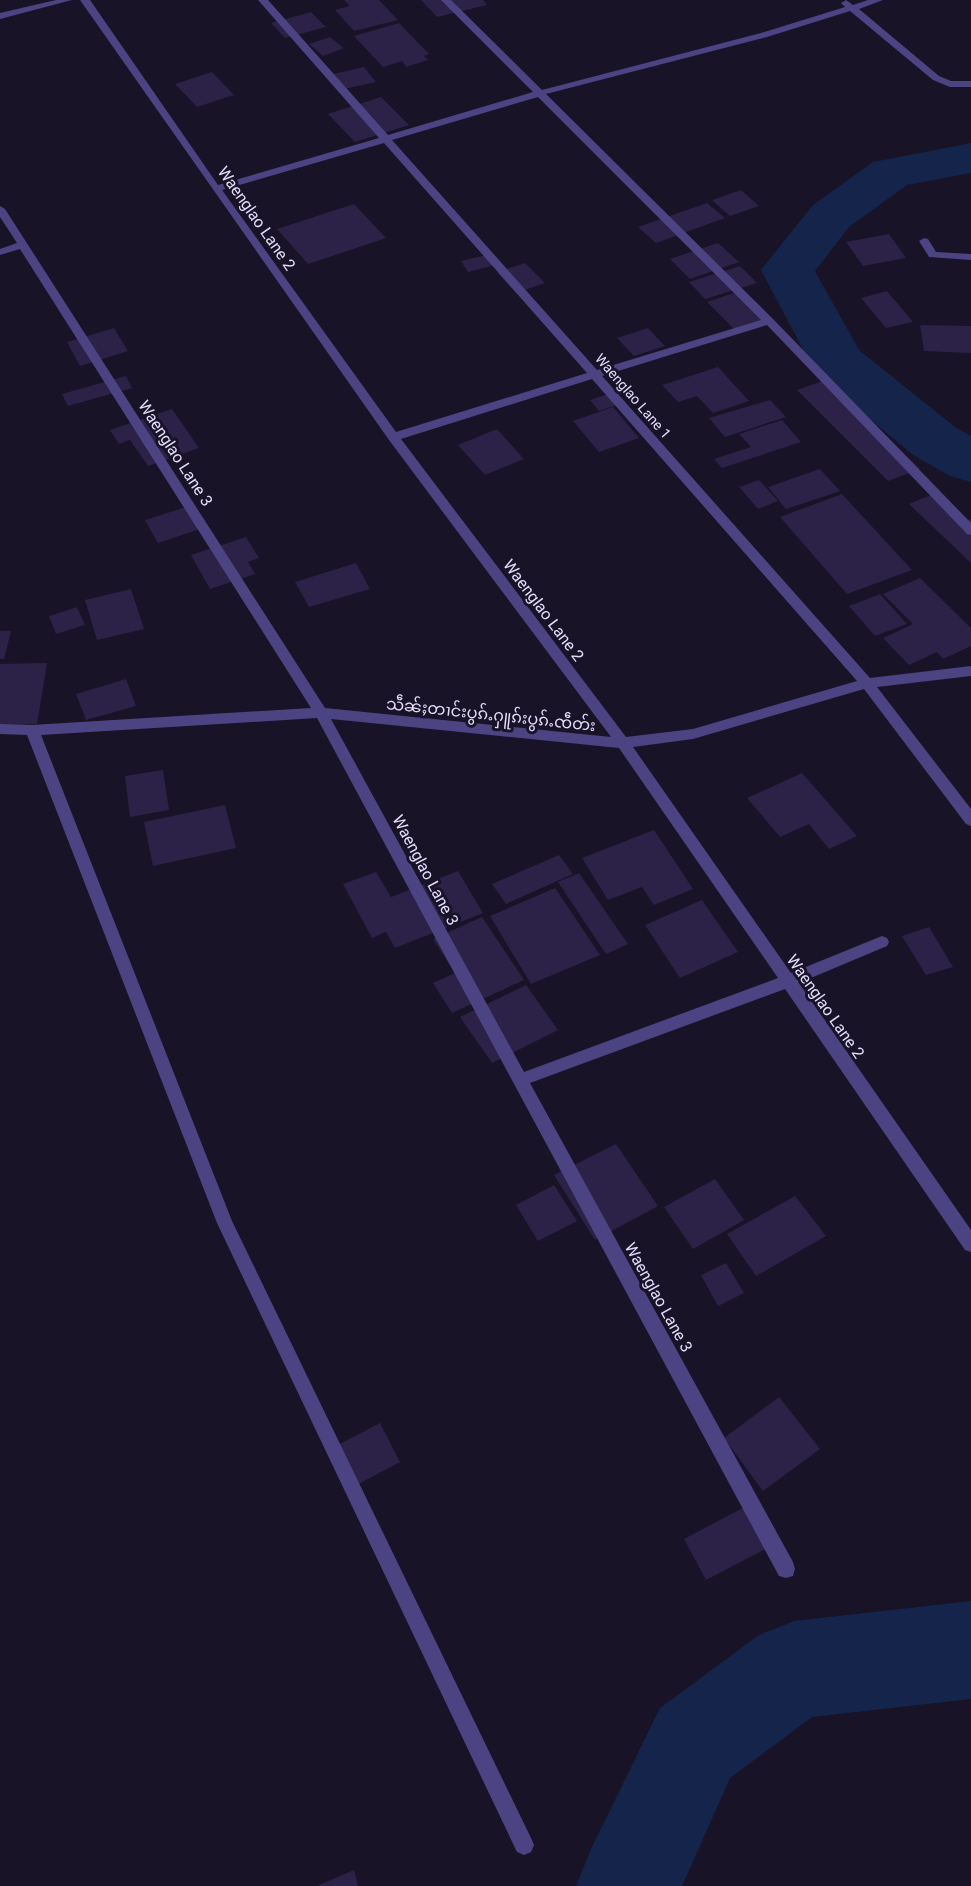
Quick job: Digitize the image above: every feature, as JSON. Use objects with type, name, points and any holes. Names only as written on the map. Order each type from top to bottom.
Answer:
[{"type":"street","points":[[0,16],[67,0]]},
{"type":"street","name":"Waenglao Lane 2","points":[[85,0],[216,189],[393,437],[623,743],[971,1244]]},
{"type":"street","name":"Waenglao Lane 1","points":[[263,0],[867,683],[971,820]]},
{"type":"street","points":[[446,0],[769,321],[971,531]]},
{"type":"street","points":[[843,0],[936,78],[950,84],[971,84]]},
{"type":"street","points":[[216,189],[540,93],[764,34],[878,0]]},
{"type":"street","name":"Waenglao Lane 3","points":[[0,209],[321,713],[786,1569]]},
{"type":"street","points":[[924,241],[933,255],[971,257]]},
{"type":"street","points":[[0,252],[22,245]]},
{"type":"street","points":[[393,437],[769,321]]},
{"type":"street","name":"သဵၼ်ႈတၢင်းပွၵ်ႉႁူၵ်းပွၵ်ႉၸဵတ်း","points":[[0,729],[32,730],[321,713],[623,743],[693,734],[867,683],[971,670]]},
{"type":"street","points":[[32,730],[225,1223],[524,1845]]},
{"type":"street","points":[[520,1080],[788,981],[882,942]]},
{"type":"building","points":[[344,0],[379,0],[398,20],[354,31],[335,10],[350,6]]},
{"type":"building","points":[[421,0],[483,0],[487,5],[437,17]]},
{"type":"building","points":[[311,12],[326,27],[285,38],[271,23]]},
{"type":"building","points":[[399,23],[429,54],[424,56],[428,60],[406,67],[402,61],[383,67],[354,36]]},
{"type":"building","points":[[330,37],[344,48],[323,56],[309,44]]},
{"type":"building","points":[[364,67],[376,82],[340,90],[329,75]]},
{"type":"building","points":[[212,72],[234,95],[197,107],[175,84]]},
{"type":"building","points":[[381,97],[409,125],[355,142],[328,114]]},
{"type":"building","points":[[741,190],[759,206],[730,216],[712,200]]},
{"type":"building","points":[[707,203],[725,218],[656,243],[638,227]]},
{"type":"building","points":[[354,204],[386,238],[308,264],[277,229]]},
{"type":"building","points":[[889,234],[906,258],[863,266],[846,242]]},
{"type":"building","points":[[718,243],[739,262],[690,279],[670,259]]},
{"type":"building","points":[[491,254],[499,264],[468,272],[461,261]]},
{"type":"building","points":[[525,263],[545,283],[516,293],[497,272]]},
{"type":"building","points":[[740,266],[757,283],[705,299],[689,282]]},
{"type":"building","points":[[740,291],[768,318],[735,330],[707,302]]},
{"type":"building","points":[[887,291],[913,322],[886,328],[861,298]]},
{"type":"building","points":[[920,325],[971,326],[971,353],[924,351]]},
{"type":"building","points":[[114,328],[128,351],[80,366],[67,342]]},
{"type":"building","points":[[648,328],[665,346],[634,356],[617,338]]},
{"type":"building","points":[[718,367],[749,401],[713,413],[697,396],[678,402],[662,385]]},
{"type":"building","points":[[126,376],[132,388],[68,406],[62,394]]},
{"type":"building","points":[[828,379],[920,469],[888,481],[797,390]]},
{"type":"building","points":[[612,393],[620,404],[599,411],[590,400]]},
{"type":"building","points":[[770,400],[786,417],[725,437],[709,418]]},
{"type":"building","points":[[613,407],[639,438],[599,452],[573,421]]},
{"type":"building","points":[[172,409],[199,448],[148,466],[130,440],[119,444],[110,430]]},
{"type":"building","points":[[782,420],[801,442],[722,468],[714,459],[751,447],[739,434]]},
{"type":"building","points":[[497,429],[524,459],[485,475],[458,445]]},
{"type":"building","points":[[820,469],[840,491],[786,509],[768,487]]},
{"type":"building","points":[[759,480],[778,501],[758,509],[739,487]]},
{"type":"building","points":[[842,494],[912,570],[847,594],[780,517]]},
{"type":"building","points":[[933,494],[963,522],[971,519],[971,563],[909,504]]},
{"type":"building","points":[[186,507],[200,529],[158,543],[145,520]]},
{"type":"building","points":[[246,537],[259,558],[248,562],[255,574],[210,589],[191,555]]},
{"type":"building","points":[[356,563],[370,589],[309,607],[295,582]]},
{"type":"building","points":[[920,578],[971,628],[971,646],[943,659],[937,652],[909,665],[883,638],[913,624],[883,594]]},
{"type":"building","points":[[131,589],[144,629],[97,640],[85,600]]},
{"type":"building","points":[[880,594],[907,624],[875,636],[849,606]]},
{"type":"building","points":[[77,607],[85,625],[56,634],[49,616]]},
{"type":"building","points":[[0,631],[11,631],[4,659],[0,659]]},
{"type":"building","points":[[47,663],[37,724],[0,725],[0,664]]},
{"type":"building","points":[[126,679],[136,706],[86,720],[76,694]]},
{"type":"building","points":[[163,770],[169,810],[130,817],[125,776]]},
{"type":"building","points":[[802,773],[857,836],[829,849],[809,824],[780,837],[747,798]]},
{"type":"building","points":[[225,805],[236,848],[153,866],[144,822]]},
{"type":"building","points":[[654,830],[693,889],[654,905],[642,887],[608,900],[582,858]]},
{"type":"building","points":[[559,855],[573,874],[506,904],[492,884]]},
{"type":"building","points":[[458,871],[483,913],[395,948],[386,932],[372,938],[343,884],[376,872],[391,897]]},
{"type":"building","points":[[579,873],[628,944],[606,954],[558,882]]},
{"type":"building","points":[[555,888],[600,955],[531,984],[490,916]]},
{"type":"building","points":[[702,900],[738,952],[680,978],[645,925]]},
{"type":"building","points":[[482,917],[524,980],[452,1013],[433,983],[455,973],[433,939]]},
{"type":"building","points":[[929,927],[953,967],[926,975],[902,936]]},
{"type":"building","points":[[526,985],[558,1030],[492,1063],[460,1017]]},
{"type":"building","points":[[616,1144],[658,1206],[595,1240],[554,1175]]},
{"type":"building","points":[[715,1179],[744,1220],[693,1249],[664,1207]]},
{"type":"building","points":[[554,1185],[577,1221],[538,1241],[516,1205]]},
{"type":"building","points":[[795,1196],[826,1236],[756,1276],[727,1234]]},
{"type":"building","points":[[726,1263],[744,1293],[718,1306],[701,1275]]},
{"type":"building","points":[[779,1397],[820,1449],[763,1491],[724,1438]]},
{"type":"building","points":[[380,1423],[400,1462],[351,1488],[332,1448]]},
{"type":"building","points":[[750,1504],[773,1545],[706,1580],[684,1539]]},
{"type":"building","points":[[354,1870],[358,1886],[317,1886]]},
{"type":"waterway","points":[[971,158],[891,173],[831,216],[788,270],[836,361],[934,441],[971,462]]},
{"type":"waterway","points":[[628,1886],[695,1743],[794,1670],[971,1650]]}]
